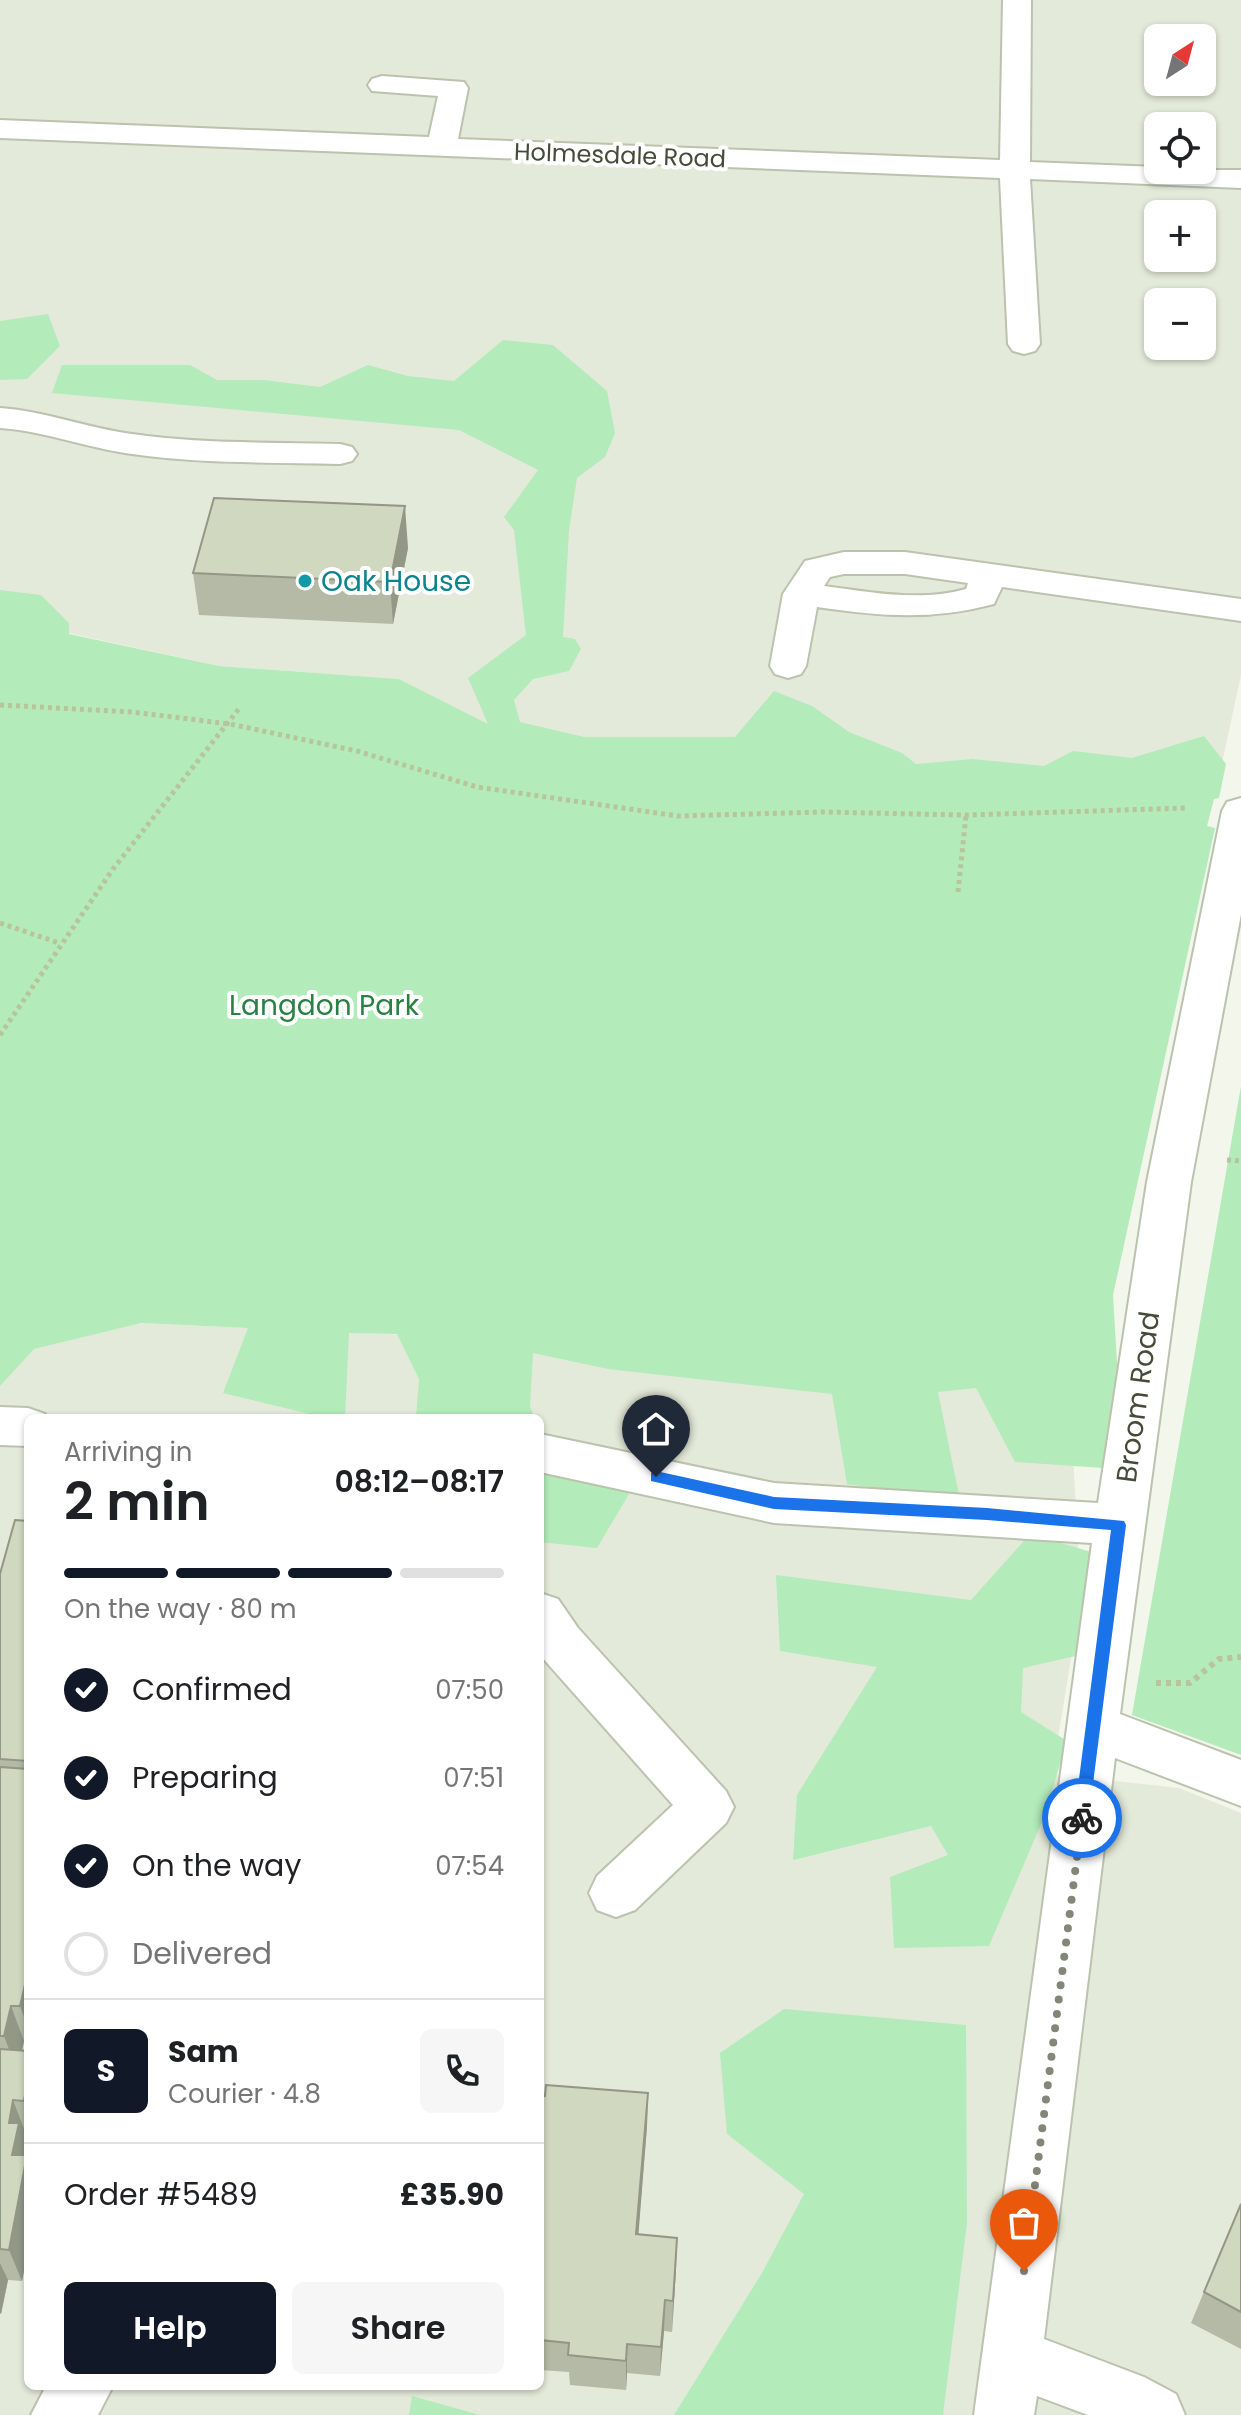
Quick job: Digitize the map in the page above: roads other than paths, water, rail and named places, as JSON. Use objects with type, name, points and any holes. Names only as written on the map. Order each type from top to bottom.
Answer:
[{"type":"street","points":[[1017,0],[1015,172],[1024,344]]},
{"type":"street","points":[[382,85],[454,88],[441,148]]},
{"type":"street","name":"Holmesdale Road","points":[[0,129],[1241,179]]},
{"type":"street","points":[[0,418],[20,418],[99,439],[164,448],[340,454]]},
{"type":"street","points":[[788,666],[801,594],[923,606],[963,603],[981,596],[988,576],[1241,610]]},
{"type":"street","name":"Broom Road","points":[[1004,2415],[1119,1525],[1169,1182],[1230,814]]},
{"type":"street","points":[[0,1426],[24,1427]]},
{"type":"street","points":[[544,1454],[774,1503],[987,1514],[1119,1525]]},
{"type":"street","points":[[544,1620],[560,1643],[708,1807],[616,1893]]},
{"type":"street","points":[[1097,1706],[1241,1783]]},
{"type":"street","points":[[1013,2357],[1123,2398],[1155,2415]]},
{"type":"street","points":[[61,2415],[80,2390]]},
{"type":"place","name":"Oak House","points":[[305,581]]},
{"type":"park label","name":"Langdon Park","points":[[324,1005]]}]
